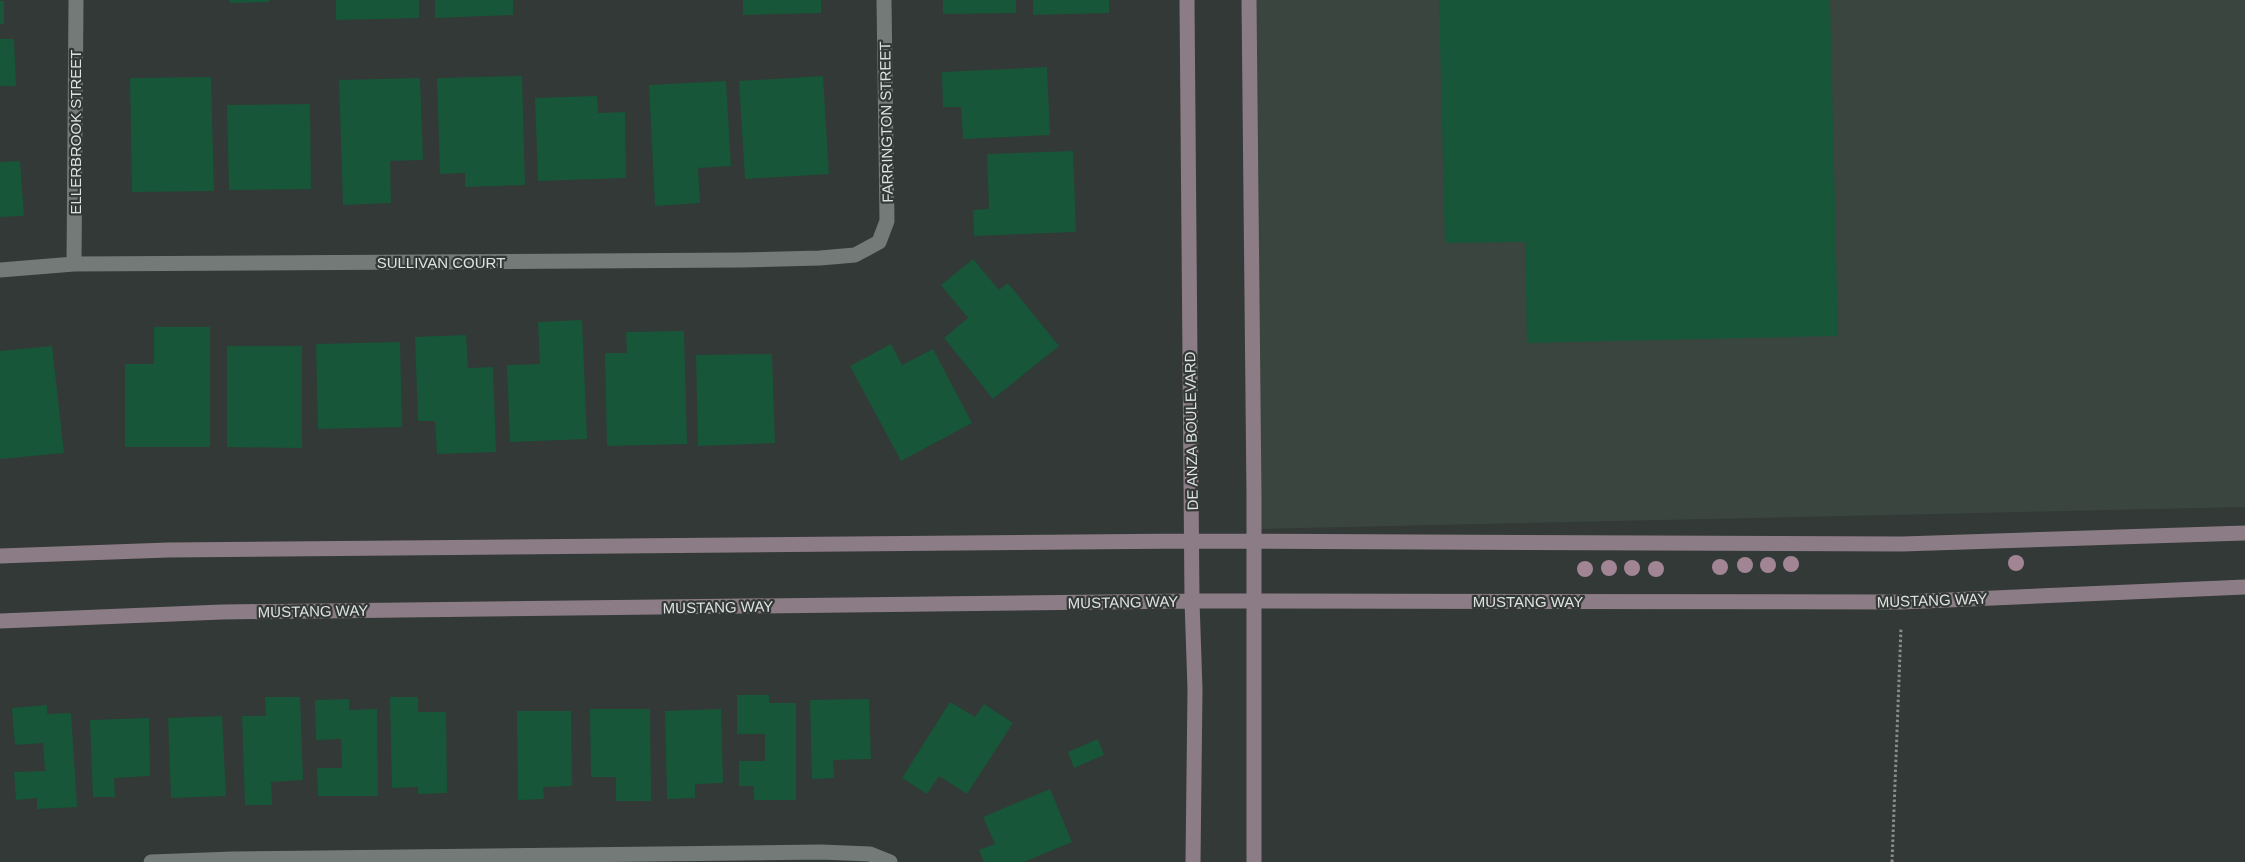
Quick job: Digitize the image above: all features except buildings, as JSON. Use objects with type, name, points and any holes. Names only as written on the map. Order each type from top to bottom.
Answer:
[{"type":"street","name":"ELLERBROOK STREET","points":[[74,264],[76,0]]},
{"type":"street","name":"FARRINGTON STREET","points":[[879,242],[887,221],[888,198],[884,0]]},
{"type":"street","name":"DE ANZA BOULEVARD","points":[[1187,0],[1192,601],[1195,688],[1193,862]]},
{"type":"street","points":[[1249,0],[1255,601],[1254,862]]},
{"type":"street","name":"SULLIVAN COURT","points":[[0,270],[74,264],[770,259],[855,255],[879,242]]},
{"type":"street","points":[[0,556],[168,550],[1192,540],[1902,544],[2245,533]]},
{"type":"street","name":"MUSTANG WAY","points":[[0,621],[222,612],[1192,601],[1901,602],[2245,587]]},
{"type":"street","points":[[151,862],[233,859],[821,852],[870,854],[890,862]]},
{"type":"path","points":[[1892,862],[1901,602]]},
{"type":"shaded area","points":[[1255,0],[2245,0],[2245,507],[1260,529]]}]
